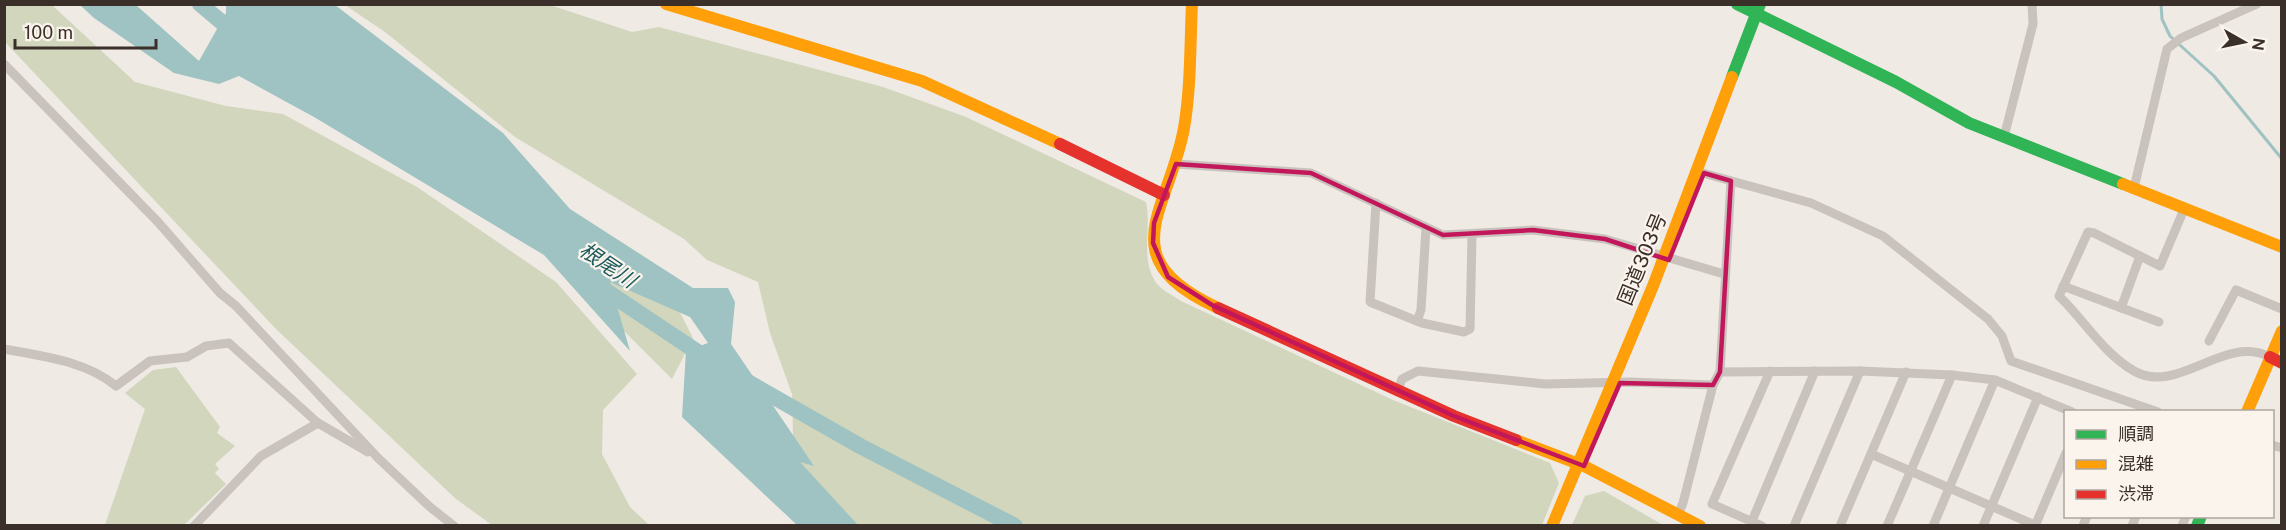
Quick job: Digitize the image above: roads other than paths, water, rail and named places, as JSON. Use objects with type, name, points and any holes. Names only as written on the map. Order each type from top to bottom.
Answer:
[{"type":"main road","points":[[666,4],[922,81],[983,106],[1164,195]]},
{"type":"main road","points":[[1192,4],[1188,98],[1176,164],[1154,223],[1153,243],[1168,277],[1184,291],[1454,416],[1580,464],[1700,525]]},
{"type":"main road","points":[[1737,4],[1760,12],[1896,82],[1969,123],[2282,247]]},
{"type":"main road","name":"国道303号","points":[[1561,525],[1580,464],[1701,173],[1760,12],[1769,4]]},
{"type":"main road","points":[[2248,410],[2276,360],[2282,331]]},
{"type":"main road","name":"国道303号","points":[[1552,525],[1574,482]]},
{"type":"street","points":[[2004,137],[2033,24],[2032,4]]},
{"type":"street","points":[[2134,188],[2167,49],[2181,38],[2258,4]]},
{"type":"street","points":[[4,64],[158,222],[220,293],[236,306],[378,458],[430,507],[454,525]]},
{"type":"street","points":[[1176,164],[1311,173],[1443,235],[1472,236],[1504,230],[1533,230],[1605,239],[1724,274]]},
{"type":"street","points":[[1701,173],[1811,203],[1883,236],[1988,320],[2002,336],[2011,361],[2155,410]]},
{"type":"street","points":[[1678,515],[1713,385],[1720,372],[1731,181]]},
{"type":"street","points":[[1376,203],[1370,302],[1417,321],[1464,332],[1470,329],[1472,236]]},
{"type":"street","points":[[2185,207],[2160,266],[2088,232],[2059,296],[2083,319],[2103,346],[2137,372],[2156,377],[2167,376],[2223,355],[2261,352],[2276,360]]},
{"type":"street","points":[[1417,321],[1421,310],[1426,228]]},
{"type":"street","points":[[2121,308],[2140,256]]},
{"type":"street","points":[[2063,286],[2159,322]]},
{"type":"street","points":[[2209,341],[2236,290],[2282,309]]},
{"type":"street","points":[[4,349],[53,358],[102,374],[117,386],[150,361],[187,357],[206,346],[229,343],[318,423],[378,458]]},
{"type":"street","points":[[1720,372],[1860,370],[1952,375],[1995,380],[2070,410]]},
{"type":"street","points":[[1794,525],[1860,370]]},
{"type":"street","points":[[1398,390],[1402,379],[1418,371],[1545,384],[1629,382],[1713,385]]},
{"type":"street","points":[[1762,525],[1712,504],[1770,371]]},
{"type":"street","points":[[1752,521],[1815,371]]},
{"type":"street","points":[[1840,525],[1906,372]]},
{"type":"street","points":[[1887,525],[1952,375]]},
{"type":"street","points":[[1932,525],[1995,380]]},
{"type":"street","points":[[1983,525],[2038,397]]},
{"type":"street","points":[[194,525],[261,456],[318,423]]},
{"type":"street","points":[[1871,454],[2036,525],[2064,458]]},
{"type":"street","points":[[430,507],[440,525]]},
{"type":"water","points":[[80,5],[136,5],[199,61],[226,13],[226,5],[335,5],[503,133],[570,209],[693,288],[728,288],[735,302],[731,344],[814,466],[800,462],[858,525],[797,525],[682,417],[686,351],[708,343],[690,317],[610,282],[630,351],[544,255],[314,117],[239,76],[219,84],[174,73],[94,18]]},
{"type":"waterway","name":"根尾川","points":[[200,4],[238,36]]},
{"type":"waterway","points":[[2161,4],[2162,19],[2170,36],[2214,76],[2282,159]]},
{"type":"waterway","name":"根尾川","points":[[597,285],[711,361]]},
{"type":"waterway","name":"根尾川","points":[[746,381],[860,446],[1015,526]]}]
